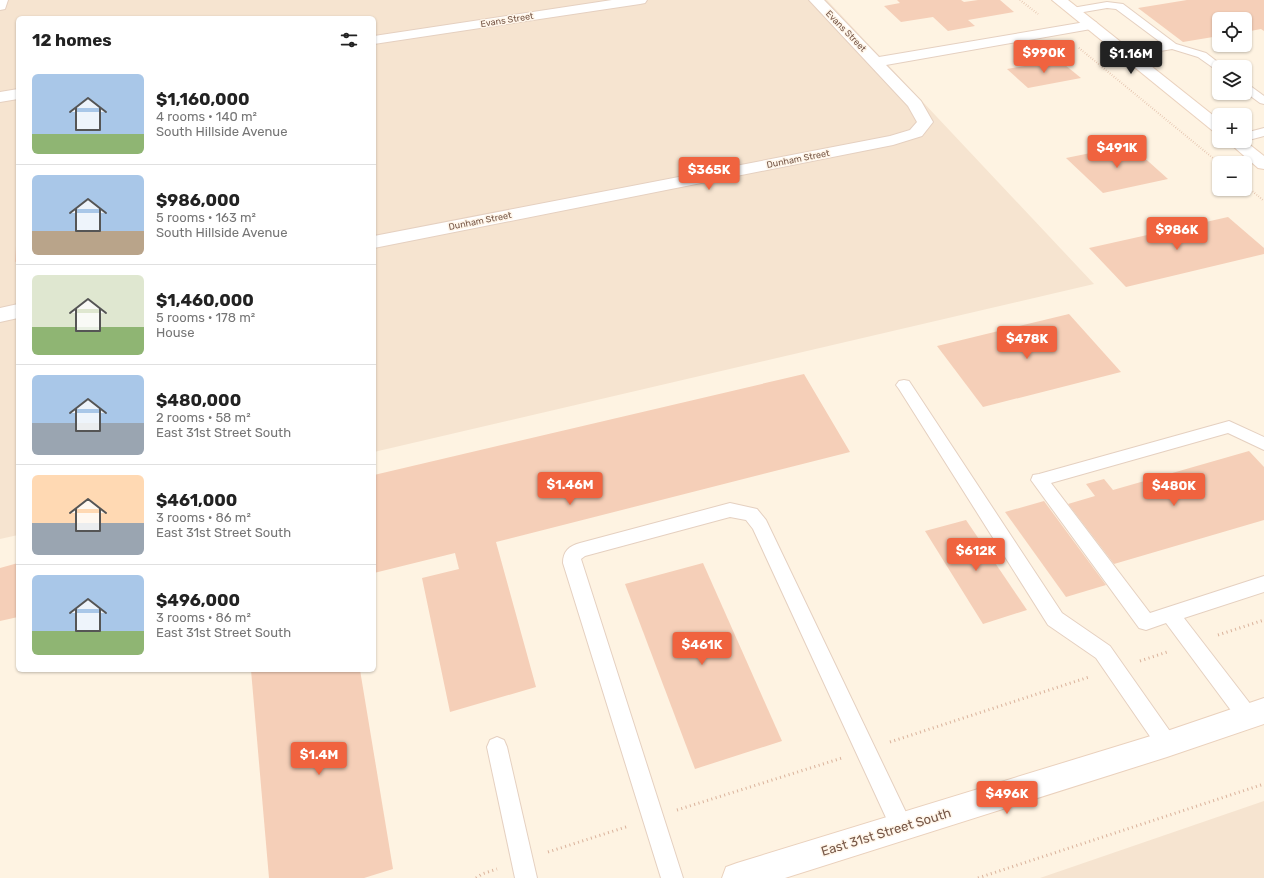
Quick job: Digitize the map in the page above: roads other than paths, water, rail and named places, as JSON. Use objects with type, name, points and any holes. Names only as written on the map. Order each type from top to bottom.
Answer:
[{"type":"street","points":[[0,6],[1,0]]},
{"type":"street","name":"Evans Street","points":[[376,40],[640,0]]},
{"type":"street","name":"Evans Street","points":[[816,0],[876,62]]},
{"type":"street","points":[[1059,0],[1212,122]]},
{"type":"street","points":[[876,62],[1091,25]]},
{"type":"street","name":"Dunham Street","points":[[376,242],[886,142],[916,133],[925,122],[914,104],[876,62]]},
{"type":"street","points":[[0,97],[16,94]]},
{"type":"street","points":[[1244,148],[1264,164]]},
{"type":"street","points":[[0,315],[16,311]]},
{"type":"street","name":"East 31st Street South","points":[[737,878],[1167,744],[1256,714]]},
{"type":"lane","points":[[1072,10],[1107,5],[1119,6],[1172,46],[1202,55],[1212,63]]},
{"type":"lane","points":[[1126,54],[1172,46]]},
{"type":"lane","points":[[1252,92],[1264,100]]},
{"type":"lane","points":[[1252,135],[1264,132]]},
{"type":"lane","points":[[904,385],[1055,619],[1103,652],[1167,744]]},
{"type":"lane","points":[[1264,444],[1229,427],[1039,480],[1146,622],[1264,584]]},
{"type":"lane","points":[[672,878],[572,564],[572,556],[580,550],[730,510],[751,514],[760,525],[902,827]]},
{"type":"lane","points":[[1170,614],[1256,714]]},
{"type":"lane","points":[[497,748],[526,878]]}]
